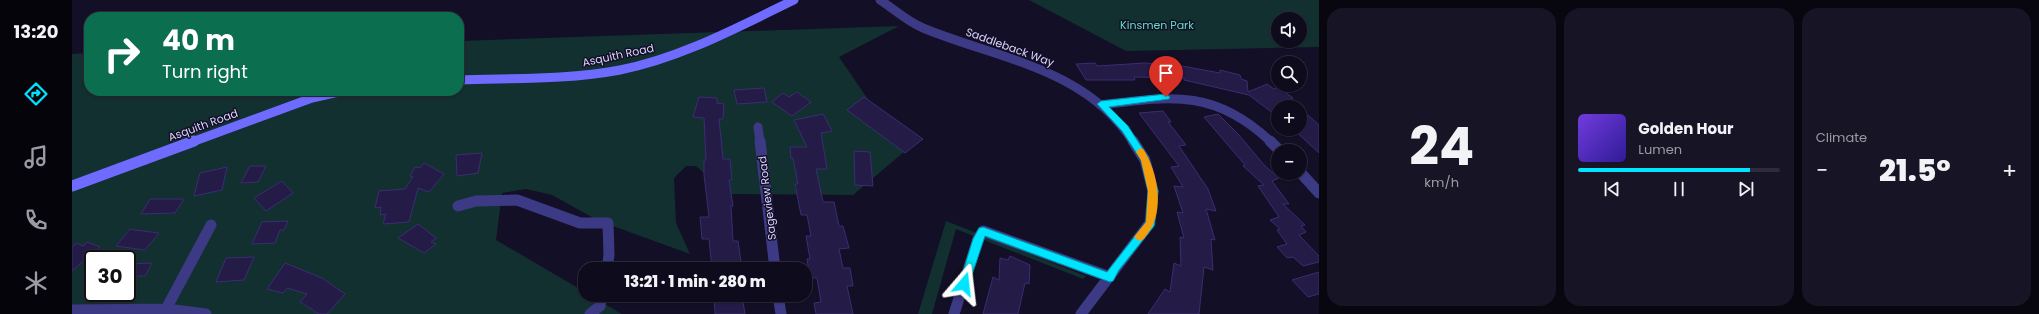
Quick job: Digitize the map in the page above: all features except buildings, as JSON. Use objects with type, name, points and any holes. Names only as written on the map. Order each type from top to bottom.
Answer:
[{"type":"street","name":"Asquith Road","points":[[464,80],[596,74],[652,62],[748,23],[794,0]]},
{"type":"street","name":"Saddleback Way","points":[[880,0],[922,28],[1029,64],[1054,75],[1101,104],[1125,129],[1145,160],[1153,191],[1150,223],[1081,314]]},
{"type":"street","name":"Asquith Road","points":[[72,186],[321,96]]},
{"type":"street","points":[[1101,104],[1166,97],[1192,98],[1227,108],[1260,130],[1273,144]]},
{"type":"street","name":"Sageview Road","points":[[758,127],[774,262]]},
{"type":"street","points":[[1307,180],[1319,193]]},
{"type":"street","points":[[458,206],[476,201],[517,200],[580,223],[608,223],[610,255],[608,262]]},
{"type":"street","points":[[166,309],[211,225]]},
{"type":"street","points":[[954,314],[978,239],[983,231],[1110,277]]},
{"type":"street","points":[[590,314],[600,306],[601,302]]},
{"type":"street","points":[[779,302],[781,314]]},
{"type":"street","points":[[72,310],[166,309],[206,314]]},
{"type":"green space","name":"Kinsmen Park","points":[[1029,0],[1319,0],[1319,47],[1307,47],[1307,12],[1271,12],[1271,48],[1126,51]]},
{"type":"green space","points":[[899,26],[839,57],[904,152],[853,195],[727,194],[696,166],[686,166],[674,178],[676,223],[690,254],[599,221],[552,195],[526,189],[502,193],[496,240],[578,288],[578,302],[601,302],[622,314],[72,314],[72,54],[84,53],[84,96],[464,96],[464,41]]},
{"type":"green space","points":[[946,221],[1086,276],[1083,279],[956,229],[932,314],[918,314]]},
{"type":"slow traffic","points":[[1139,237],[1150,223],[1153,191],[1145,160],[1140,152]]},
{"type":"route","points":[[964,284],[978,239],[983,231],[1061,261],[1110,277],[1116,266],[1150,223],[1153,191],[1145,160],[1125,129],[1101,104],[1166,97]]}]
